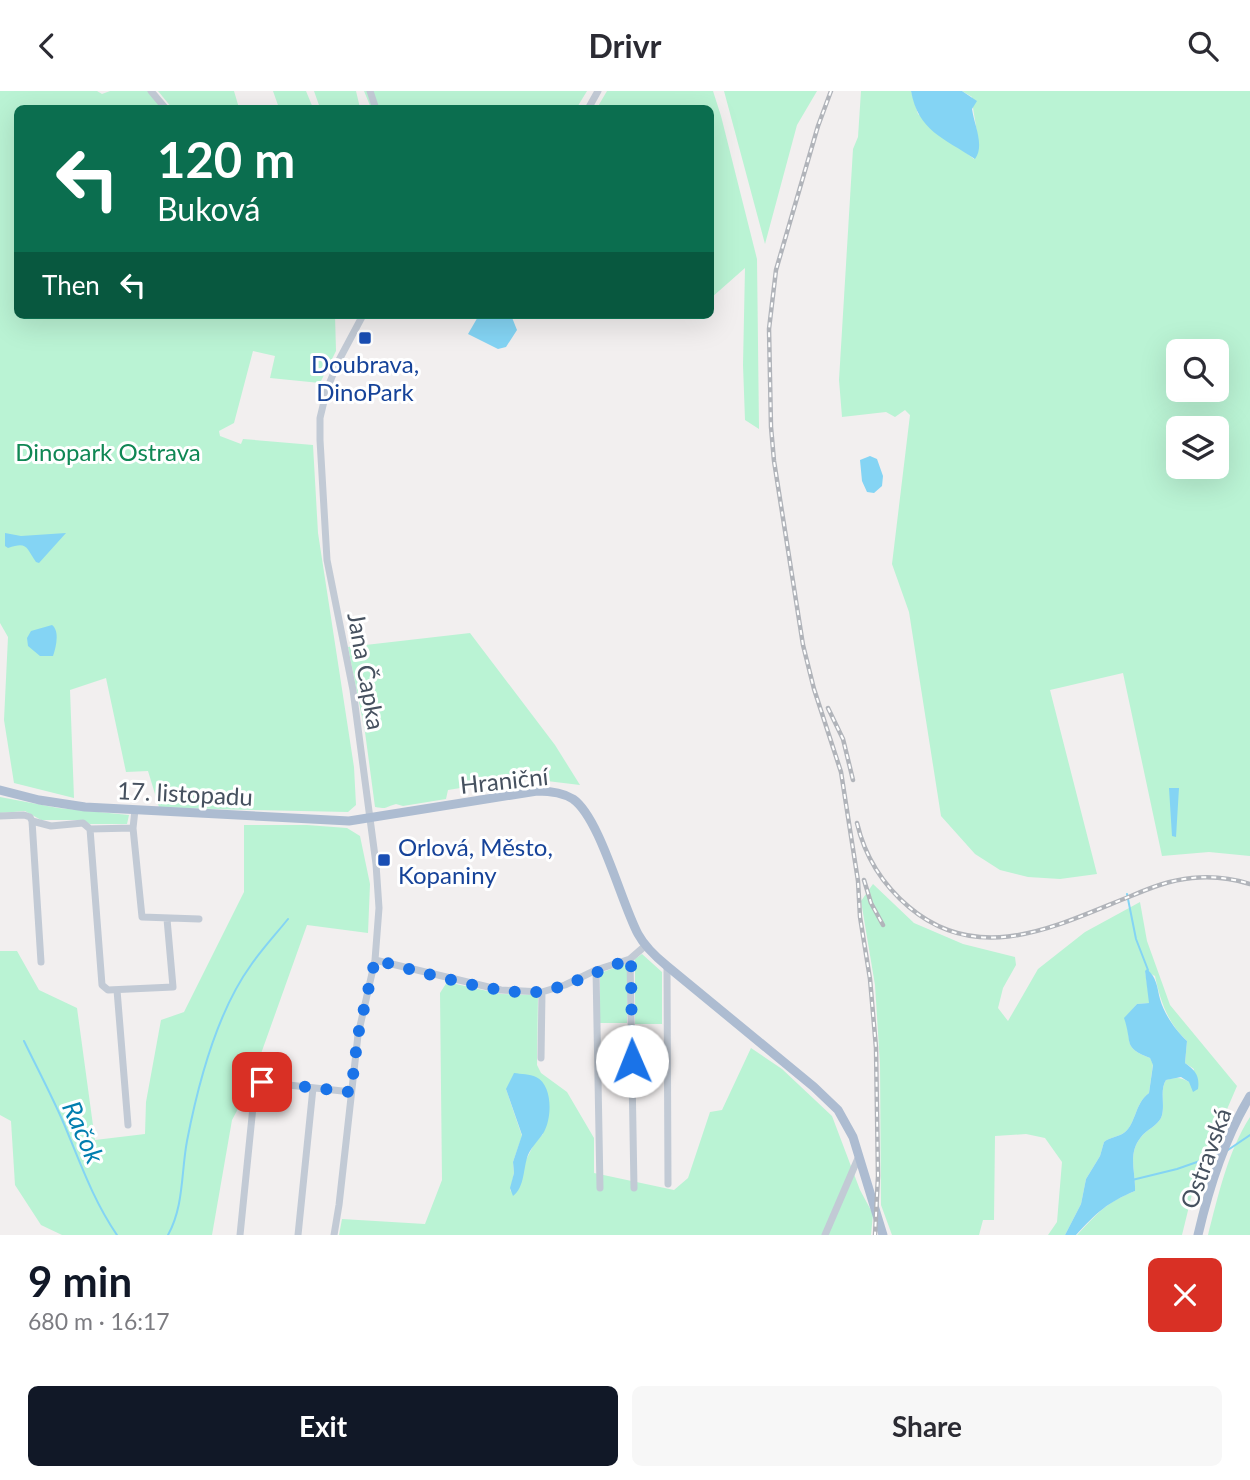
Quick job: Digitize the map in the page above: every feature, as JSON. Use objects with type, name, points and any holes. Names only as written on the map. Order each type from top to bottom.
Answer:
[{"type":"main road","name":"17. listopadu","points":[[0,790],[61,804],[135,810],[349,821],[370,819]]},
{"type":"main road","name":"Hraniční","points":[[370,819],[537,791],[566,796],[578,804],[590,820],[645,946],[828,1099],[846,1122],[883,1235]]},
{"type":"main road","name":"Ostravská","points":[[1198,1235],[1220,1158],[1250,1096]]},
{"type":"street","points":[[151,91],[163,105]]},
{"type":"street","name":"Jana Čapka","points":[[334,1235],[340,1205],[358,1035],[375,960],[379,908],[353,690],[327,560],[320,418],[327,389],[361,319]]},
{"type":"street","points":[[135,810],[133,828],[142,917],[199,919]]},
{"type":"street","points":[[0,816],[24,815],[32,821],[41,961]]},
{"type":"street","points":[[32,821],[51,826],[83,823],[90,829],[133,828]]},
{"type":"street","points":[[90,829],[100,980],[108,990],[173,987],[167,919]]},
{"type":"street","points":[[375,960],[501,990],[542,992],[631,959],[645,946]]},
{"type":"street","points":[[631,959],[634,1188]]},
{"type":"street","points":[[667,966],[668,1184]]},
{"type":"street","points":[[596,971],[600,1188]]},
{"type":"street","points":[[117,990],[128,1125]]},
{"type":"street","points":[[541,1058],[542,992]]},
{"type":"street","points":[[240,1235],[255,1087],[262,1082],[351,1092]]},
{"type":"street","points":[[298,1235],[313,1089]]},
{"type":"street","points":[[825,1235],[859,1156]]},
{"type":"green space","name":"Dinopark Ostrava","points":[[0,91],[97,91],[102,94],[110,91],[148,91],[161,105],[14,105],[14,319],[335,319],[336,351],[320,383],[270,378],[275,356],[253,351],[234,423],[219,431],[220,436],[241,444],[243,439],[313,445],[318,533],[354,767],[356,805],[348,812],[159,807],[148,771],[126,772],[106,678],[70,690],[74,798],[14,783],[4,720],[8,637],[0,623]]},
{"type":"green space","points":[[158,91],[234,91],[238,105],[170,105]]},
{"type":"green space","points":[[273,91],[306,91],[312,105],[278,105]]},
{"type":"green space","points":[[314,91],[356,91],[359,105],[319,105]]},
{"type":"green space","points":[[364,91],[587,91],[578,105],[370,105]]},
{"type":"green space","points":[[607,91],[713,91],[757,259],[759,429],[745,420],[745,268],[714,295],[714,105],[599,105]]},
{"type":"green space","points":[[724,91],[817,91],[797,125],[765,244]]},
{"type":"green space","points":[[861,91],[911,91],[918,114],[974,159],[977,136],[972,97],[962,91],[1250,91],[1250,856],[1209,852],[1162,856],[1123,673],[1050,690],[1097,874],[1060,879],[1028,877],[1000,870],[975,854],[941,816],[909,612],[892,564],[910,415],[905,410],[895,417],[886,412],[842,417],[839,380],[853,149],[858,137]]},
{"type":"green space","points":[[470,633],[555,745],[580,785],[522,778],[448,790],[446,799],[403,806],[396,804],[384,808],[375,807],[365,732],[348,647]]},
{"type":"green space","points":[[0,797],[58,808],[129,815],[127,824],[41,820],[25,811],[0,813]]},
{"type":"green space","points":[[244,825],[347,828],[360,836],[370,884],[368,933],[307,925],[248,1090],[232,1120],[212,1235],[62,1235],[41,1225],[15,1185],[11,1121],[0,1115],[0,951],[17,951],[39,990],[77,1008],[95,1140],[145,1134],[146,1102],[161,1020],[184,1012],[244,892]]},
{"type":"green space","points":[[873,884],[914,923],[963,944],[1015,957],[1016,965],[1003,988],[998,1008],[1008,1021],[1038,969],[1085,932],[1140,902],[1147,941],[1170,1005],[1237,1086],[1194,1186],[1182,1235],[1077,1235],[1109,1204],[1135,1191],[1134,1150],[1141,1137],[1161,1118],[1166,1080],[1178,1078],[1189,1082],[1194,1069],[1185,1063],[1187,1041],[1166,1011],[1155,976],[1145,971],[1150,1003],[1137,1004],[1125,1018],[1130,1044],[1135,1051],[1150,1058],[1153,1064],[1149,1093],[1141,1102],[1129,1128],[1123,1134],[1104,1142],[1100,1156],[1086,1179],[1081,1204],[1065,1235],[1048,1235],[1057,1222],[1062,1162],[1045,1138],[1026,1134],[995,1136],[994,1220],[983,1220],[979,1235],[892,1235],[881,1205],[880,1064],[875,985],[861,901]]},
{"type":"green space","points":[[642,954],[662,972],[662,1024],[635,1024],[635,959]]},
{"type":"green space","points":[[628,963],[627,1023],[600,1023],[600,973]]},
{"type":"green space","points":[[447,982],[501,994],[538,995],[537,1065],[541,1073],[567,1092],[594,1138],[594,1173],[674,1190],[688,1178],[710,1112],[722,1110],[751,1048],[782,1069],[832,1116],[860,1190],[873,1214],[871,1235],[339,1235],[342,1219],[425,1224],[442,1180],[440,993]],"holes":[[[506,1089],[543,1134],[534,1144],[510,1192],[513,1162],[522,1136]]]},
{"type":"green space","points":[[1250,1117],[1250,1235],[1208,1235],[1230,1159]]},
{"type":"water","points":[[911,91],[962,91],[977,101],[972,109],[979,141],[975,159],[926,125],[914,105]]},
{"type":"water","points":[[477,319],[513,319],[517,330],[506,347],[498,349],[468,334]]},
{"type":"water","points":[[870,456],[877,459],[883,476],[882,486],[874,493],[867,492],[862,481],[860,460]]},
{"type":"water","points":[[5,533],[21,536],[66,533],[39,563],[26,547],[5,546]]},
{"type":"water","points":[[52,625],[57,635],[53,656],[40,656],[28,646],[27,638],[31,631]]},
{"type":"water","points":[[1169,788],[1179,788],[1176,837],[1172,836]]},
{"type":"water","points":[[1147,969],[1155,979],[1167,1016],[1187,1041],[1185,1063],[1196,1074],[1198,1089],[1193,1092],[1189,1082],[1181,1077],[1166,1080],[1161,1118],[1141,1137],[1134,1150],[1135,1191],[1103,1209],[1076,1235],[1065,1235],[1081,1204],[1086,1179],[1100,1156],[1104,1142],[1123,1134],[1129,1128],[1141,1102],[1149,1093],[1153,1065],[1150,1058],[1135,1051],[1130,1044],[1124,1018],[1137,1004],[1149,1003],[1145,971]]},
{"type":"water","points":[[514,1073],[534,1076],[542,1081],[548,1094],[549,1111],[547,1126],[528,1155],[522,1183],[513,1196],[510,1188],[514,1173],[513,1162],[522,1135],[506,1089]]},
{"type":"waterway","points":[[1127,894],[1136,939],[1148,970]]},
{"type":"waterway","points":[[168,1235],[177,1213],[187,1141],[210,1049],[239,984],[264,947],[288,919]]},
{"type":"waterway","name":"Račok","points":[[24,1041],[94,1195],[117,1235]]},
{"type":"waterway","points":[[1225,1152],[1250,1135]]},
{"type":"waterway","points":[[1132,1180],[1177,1169],[1217,1155]]},
{"type":"railway","points":[[831,91],[818,126],[776,270],[769,329],[771,427],[803,645],[841,772],[858,881],[876,1048],[878,1176],[875,1235]]},
{"type":"railway","points":[[828,708],[843,739],[853,780]]},
{"type":"railway","points":[[857,823],[870,859],[883,880],[900,898],[936,925],[963,935],[991,938],[1047,928],[1153,887],[1184,879],[1214,877],[1250,884]]},
{"type":"railway","points":[[864,880],[871,903],[883,925]]},
{"type":"place","name":"Doubrava, DinoPark","points":[[365,338]]},
{"type":"place","name":"Orlová, Město, Kopaniny","points":[[384,860]]},
{"type":"route","points":[[262,1082],[351,1092],[358,1035],[375,960],[501,990],[542,992],[631,959],[632,1061]]}]
